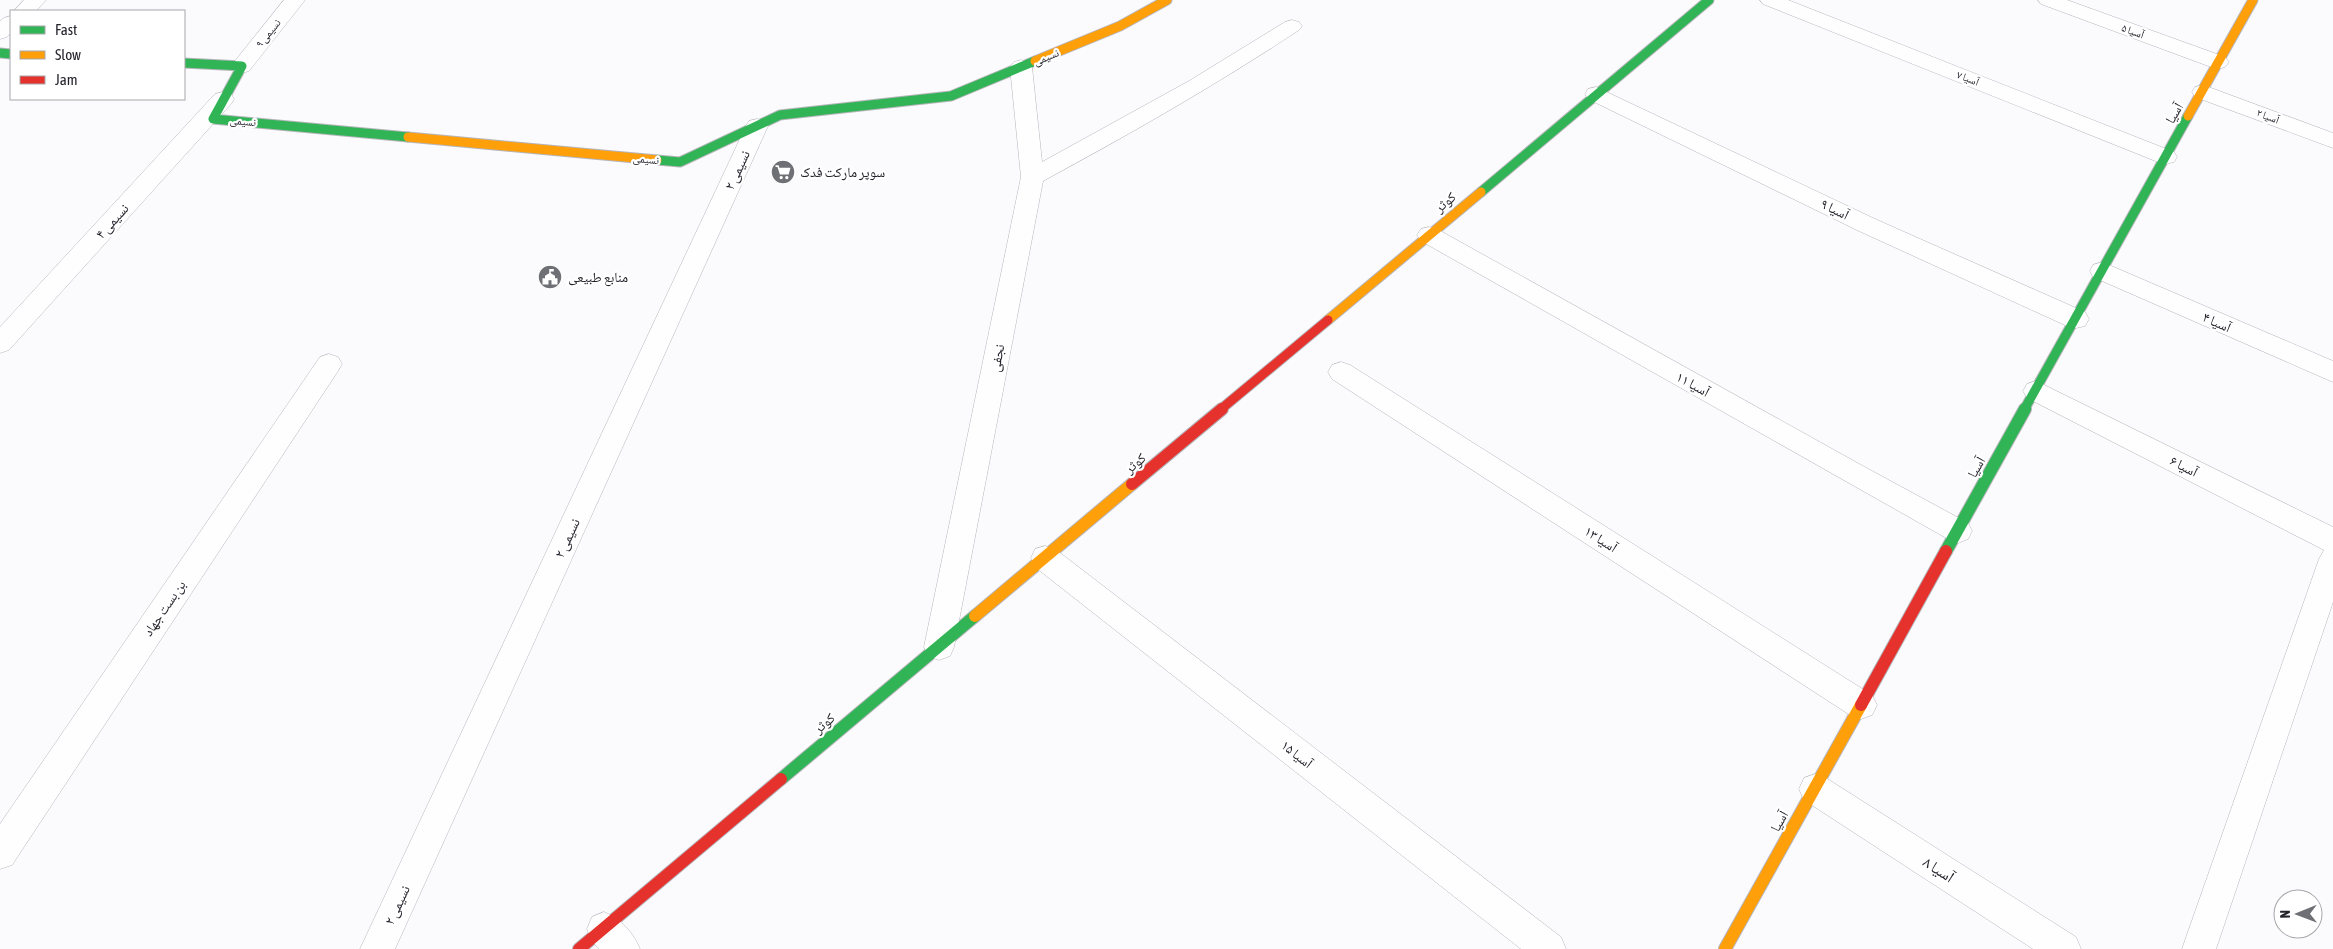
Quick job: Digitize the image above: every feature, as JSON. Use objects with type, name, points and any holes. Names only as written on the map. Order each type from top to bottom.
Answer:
[{"type":"street","points":[[25,10],[36,0]]},
{"type":"street","name":"نسیمی ۹","points":[[242,66],[295,0]]},
{"type":"street","name":"نسیمی","points":[[242,66],[213,119],[680,162],[780,115],[951,96],[1120,26],[1167,0]]},
{"type":"street","name":"کوثر","points":[[602,942],[939,647],[1709,0]]},
{"type":"street","name":"آسیا ۷","points":[[1770,0],[2166,157]]},
{"type":"street","name":"آسیا ۵","points":[[2048,0],[2218,62]]},
{"type":"street","name":"آسیا","points":[[1725,949],[2253,0]]},
{"type":"street","points":[[0,33],[10,23]]},
{"type":"street","points":[[1032,177],[1142,119],[1226,70],[1292,26]]},
{"type":"street","points":[[185,63],[242,66]]},
{"type":"street","name":"نجفی","points":[[939,647],[1032,177],[1022,67]]},
{"type":"street","name":"آسیا ۲","points":[[2203,92],[2333,141]]},
{"type":"street","name":"آسیا ۹","points":[[1596,94],[1867,225],[2076,319]]},
{"type":"street","name":"نسیمی ۴","points":[[0,343],[223,99]]},
{"type":"street","name":"نسیمی ۲","points":[[377,949],[757,126]]},
{"type":"street","name":"آسیا ۱۱","points":[[1429,235],[1851,473],[1958,531]]},
{"type":"street","name":"آسیا ۴","points":[[2102,271],[2333,372]]},
{"type":"street","name":"بن بست جهاد","points":[[0,852],[329,364]]},
{"type":"street","name":"آسیا ۱۳","points":[[1341,372],[1861,705]]},
{"type":"street","name":"آسیا ۶","points":[[2036,391],[2333,541]]},
{"type":"street","name":"آسیا ۱۵","points":[[1045,558],[1550,949]]},
{"type":"street","points":[[2199,949],[2333,559]]},
{"type":"street","name":"آسیا ۸","points":[[1814,789],[2064,949]]},
{"type":"traffic: fast","points":[[1481,192],[1709,0]]},
{"type":"traffic: fast","points":[[0,53],[10,54]]},
{"type":"traffic: fast","points":[[657,160],[680,162],[780,115],[951,96],[1035,61]]},
{"type":"traffic: fast","points":[[185,63],[242,66],[213,119],[408,137]]},
{"type":"traffic: fast","points":[[1946,551],[2188,116]]},
{"type":"traffic: fast","points":[[781,779],[975,616]]},
{"type":"traffic: slow","points":[[1035,61],[1120,26],[1167,0]]},
{"type":"traffic: slow","points":[[2188,116],[2253,0]]},
{"type":"traffic: slow","points":[[408,137],[657,160]]},
{"type":"traffic: slow","points":[[1328,320],[1481,192]]},
{"type":"traffic: slow","points":[[975,616],[1132,484]]},
{"type":"traffic: slow","points":[[1725,949],[1861,705]]},
{"type":"traffic: jam","points":[[1132,484],[1328,320]]},
{"type":"traffic: jam","points":[[1861,705],[1946,551]]},
{"type":"traffic: jam","points":[[579,949],[781,779]]},
{"type":"place","name":"سوپر مارکت فدک","points":[[783,172]]},
{"type":"place","name":"منابع طبیعی","points":[[550,277]]}]
